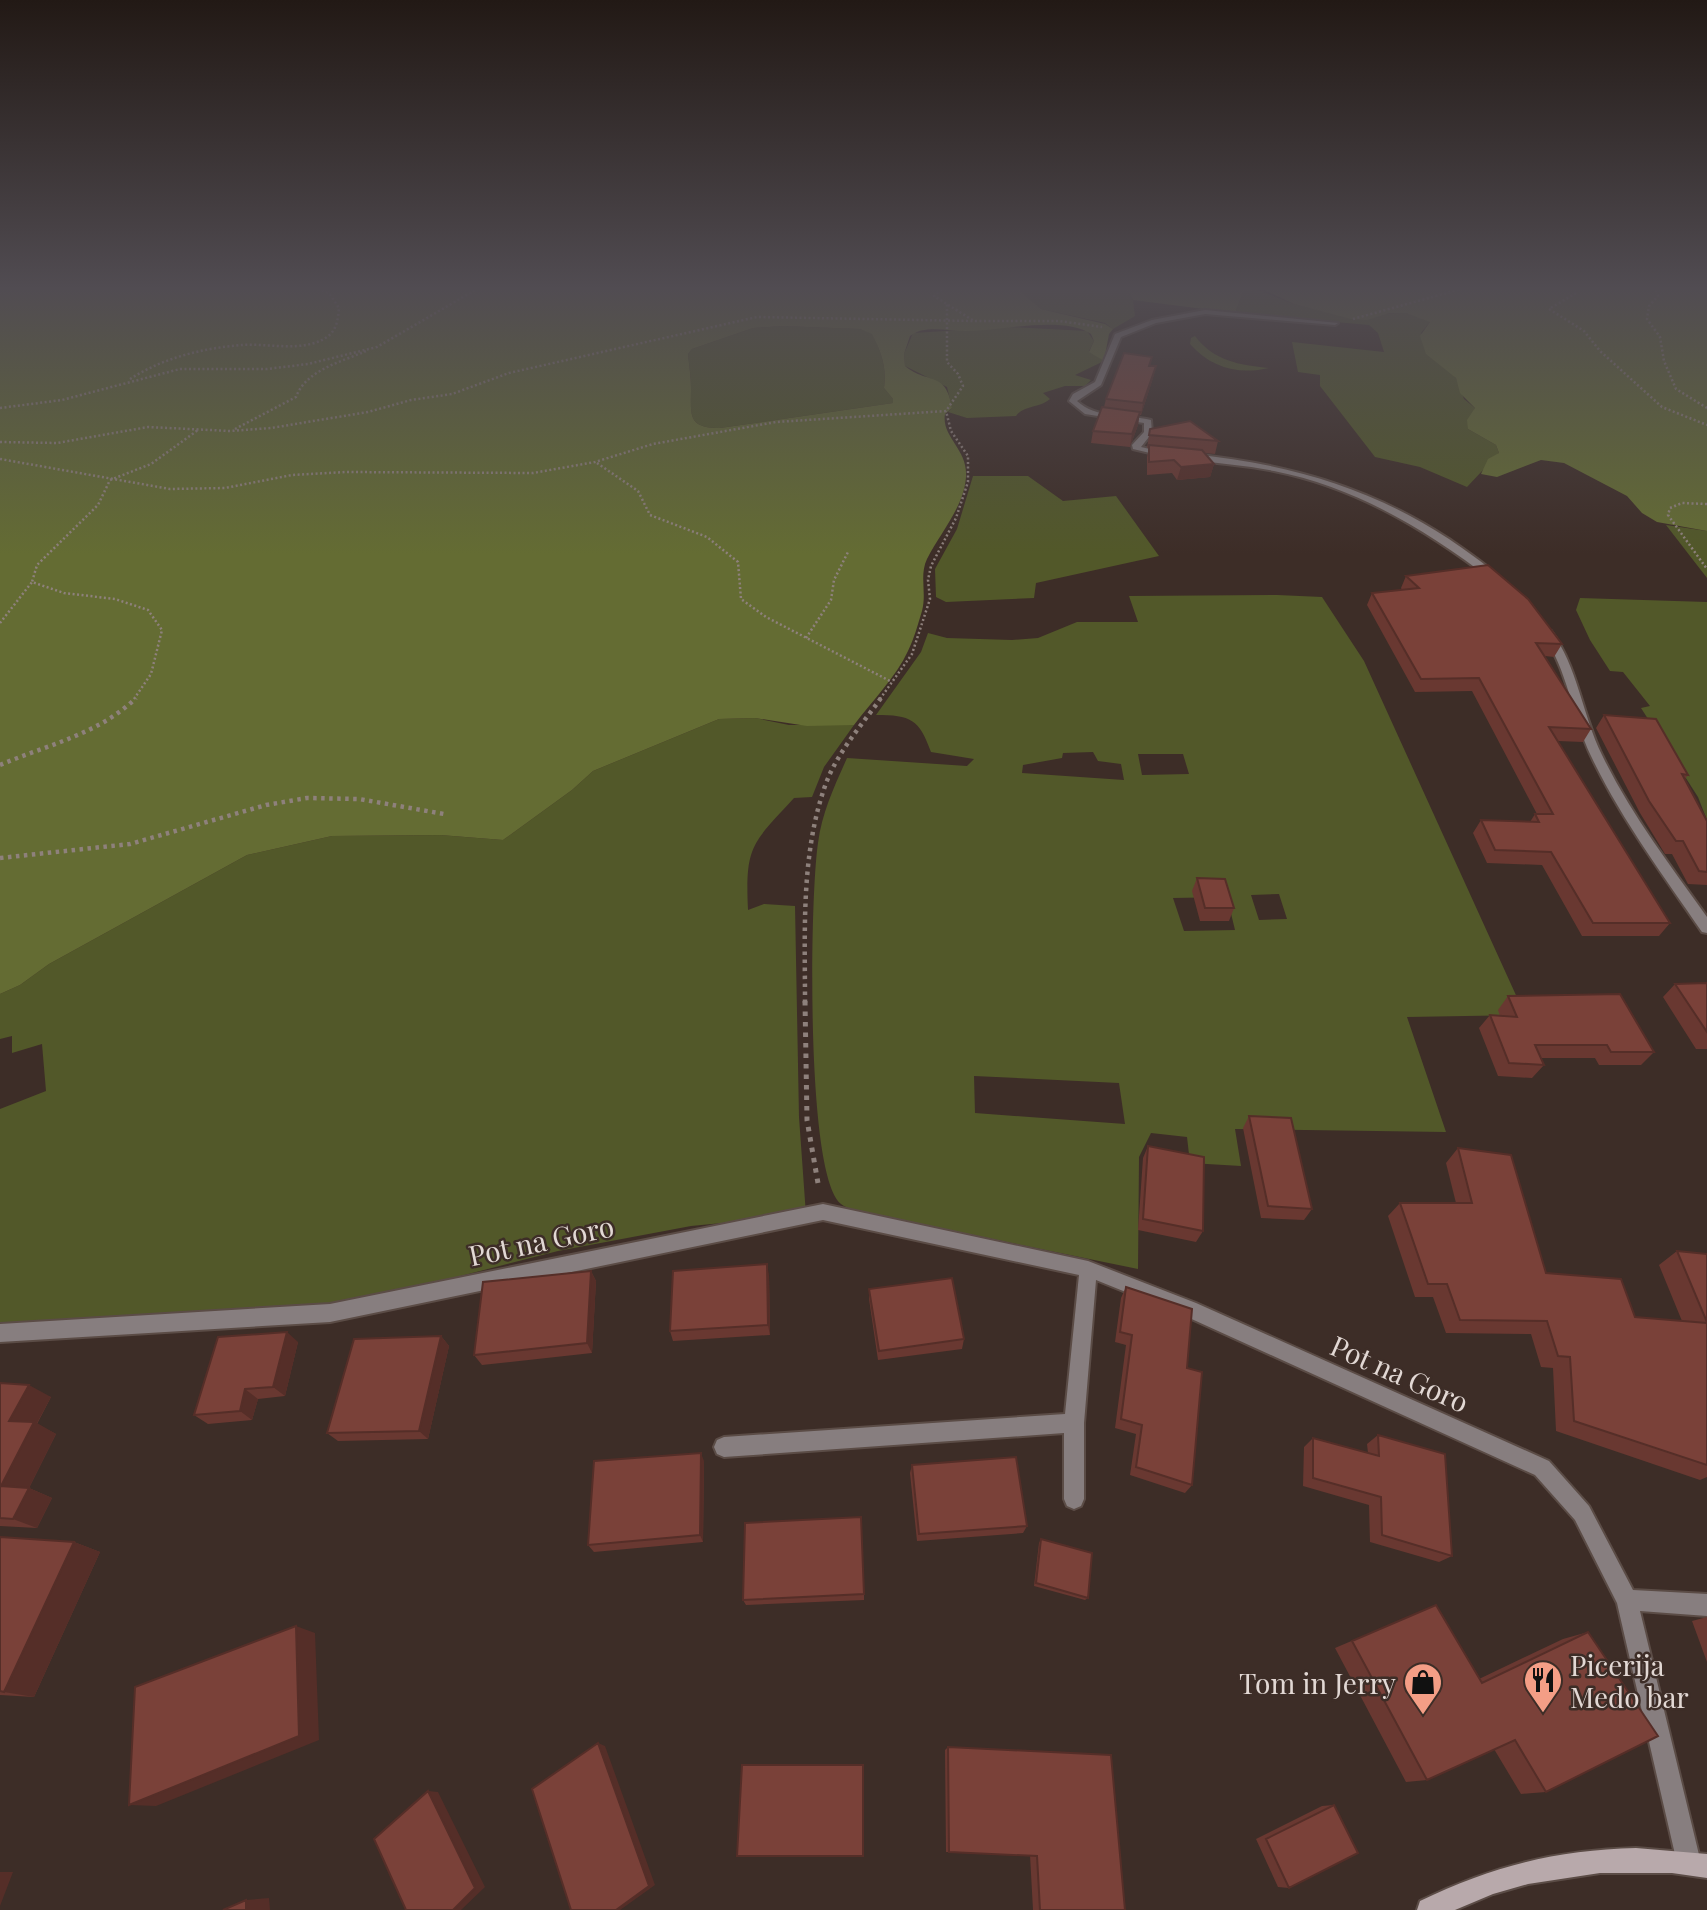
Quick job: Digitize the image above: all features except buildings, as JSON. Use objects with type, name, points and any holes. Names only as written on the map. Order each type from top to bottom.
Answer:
[{"type":"main road","points":[[1429,1910],[1458,1894],[1552,1868],[1608,1860],[1698,1864]]},
{"type":"street","points":[[1101,375],[1098,383],[1076,396],[1073,401],[1079,410],[1094,414],[1137,417],[1147,422],[1149,433],[1136,444],[1137,449],[1293,470],[1381,504],[1420,523],[1454,545],[1502,584]]},
{"type":"street","points":[[1535,619],[1560,648],[1584,727],[1610,779],[1647,842],[1707,928]]},
{"type":"street","name":"Pot na Goro","points":[[0,1333],[330,1313],[823,1212],[1088,1269],[1190,1309],[1542,1468],[1582,1513],[1627,1601],[1698,1864]]},
{"type":"street","points":[[1074,1499],[1074,1423],[1088,1269]]},
{"type":"street","points":[[724,1447],[1074,1423]]},
{"type":"street","points":[[1627,1601],[1707,1605]]},
{"type":"path","points":[[126,382],[135,375]]},
{"type":"path","points":[[0,408],[62,400],[155,375]]},
{"type":"path","points":[[230,431],[296,397],[300,386],[313,375]]},
{"type":"path","points":[[0,442],[57,443],[148,427],[230,431],[271,428],[368,412],[411,400],[452,394],[503,375]]},
{"type":"path","points":[[823,1212],[807,1120],[805,894],[824,788],[843,751],[912,654],[930,599],[928,580],[931,566],[956,518],[968,482],[968,456],[950,431],[946,411],[963,386],[958,375]]},
{"type":"path","points":[[1627,375],[1662,407],[1707,425]]},
{"type":"path","points":[[1670,375],[1676,389],[1707,408]]},
{"type":"path","points":[[0,459],[110,481],[170,489],[225,488],[292,475],[345,472],[533,473],[595,462],[653,444],[776,422],[946,411]]},
{"type":"path","points":[[0,623],[32,582],[37,565],[98,505],[110,481],[151,464],[198,430]]},
{"type":"path","points":[[595,462],[638,491],[650,515],[707,537],[738,562],[741,599],[766,617],[892,682]]},
{"type":"path","points":[[1707,504],[1682,503],[1670,508],[1668,515],[1707,569]]},
{"type":"path","points":[[806,638],[831,600],[834,580],[848,552]]},
{"type":"path","points":[[0,765],[104,723],[139,695],[152,666],[162,631],[148,610],[115,598],[64,593],[32,582]]},
{"type":"path","points":[[0,858],[81,852],[149,840],[243,811],[306,798],[355,798],[444,814]]},
{"type":"green space","points":[[0,375],[690,375],[693,418],[702,426],[720,428],[893,403],[884,388],[885,375],[922,375],[941,383],[945,388],[952,408],[945,414],[945,422],[966,467],[964,488],[956,509],[927,559],[923,578],[922,611],[910,646],[890,680],[854,725],[807,726],[755,718],[719,719],[593,771],[572,790],[503,840],[440,835],[332,836],[247,855],[49,964],[20,985],[0,994]]},
{"type":"green space","points":[[690,375],[885,375],[884,388],[893,403],[720,428],[709,427],[702,426],[693,418]]},
{"type":"green space","points":[[923,375],[1075,375],[1091,380],[1085,386],[1065,386],[1043,393],[1050,399],[1019,412],[1016,416],[967,418],[948,412],[952,408],[947,387]]},
{"type":"green space","points":[[1320,375],[1454,375],[1464,399],[1475,408],[1468,429],[1496,445],[1499,453],[1467,487],[1420,467],[1375,457],[1320,386]]},
{"type":"green space","points":[[1452,375],[1707,375],[1707,531],[1657,522],[1642,513],[1627,496],[1564,463],[1541,460],[1497,477],[1481,474],[1488,459],[1499,453],[1496,445],[1468,429],[1467,420],[1475,408],[1460,393],[1456,378]]},
{"type":"green space","points":[[973,476],[1028,476],[1063,501],[1116,496],[1159,556],[1036,583],[1034,598],[946,602],[936,597],[935,569],[957,529]]},
{"type":"green space","points":[[1666,525],[1707,531],[1707,578]]},
{"type":"green space","points":[[1129,596],[1322,597],[1364,661],[1525,1015],[1407,1017],[1446,1132],[1235,1129],[1241,1166],[1190,1163],[1187,1137],[1151,1133],[1139,1157],[1138,1269],[846,1207],[841,1204],[829,1182],[821,1143],[816,1091],[812,972],[818,843],[826,810],[847,758],[967,766],[974,759],[931,752],[922,732],[912,721],[898,716],[876,715],[921,652],[928,633],[947,638],[1012,640],[1038,638],[1077,622],[1138,622]],"holes":[[[1093,752],[1098,761],[1121,764],[1124,780],[1022,773],[1023,765],[1062,758],[1063,753]],[[1138,754],[1183,754],[1189,774],[1142,775]],[[1279,894],[1287,919],[1259,920],[1251,895]],[[1227,897],[1235,930],[1184,931],[1173,898]],[[974,1076],[1119,1083],[1125,1124],[975,1113]]]},
{"type":"green space","points":[[1580,598],[1707,602],[1707,820],[1698,797],[1641,708],[1650,706],[1623,672],[1610,671],[1590,640],[1576,610]]},
{"type":"green space","points":[[755,718],[789,725],[854,725],[824,767],[812,797],[794,798],[760,837],[750,858],[748,872],[748,910],[764,904],[795,906],[799,1117],[806,1215],[691,1226],[558,1251],[336,1308],[0,1335],[0,1109],[46,1091],[42,1044],[12,1053],[12,1036],[0,1039],[0,994],[20,985],[49,964],[247,855],[332,836],[440,835],[503,840],[572,790],[593,771],[719,719]]},
{"type":"place","name":"Picerija Medo bar","points":[[1543,1714]]},
{"type":"place","name":"Tom in Jerry","points":[[1423,1716]]}]
